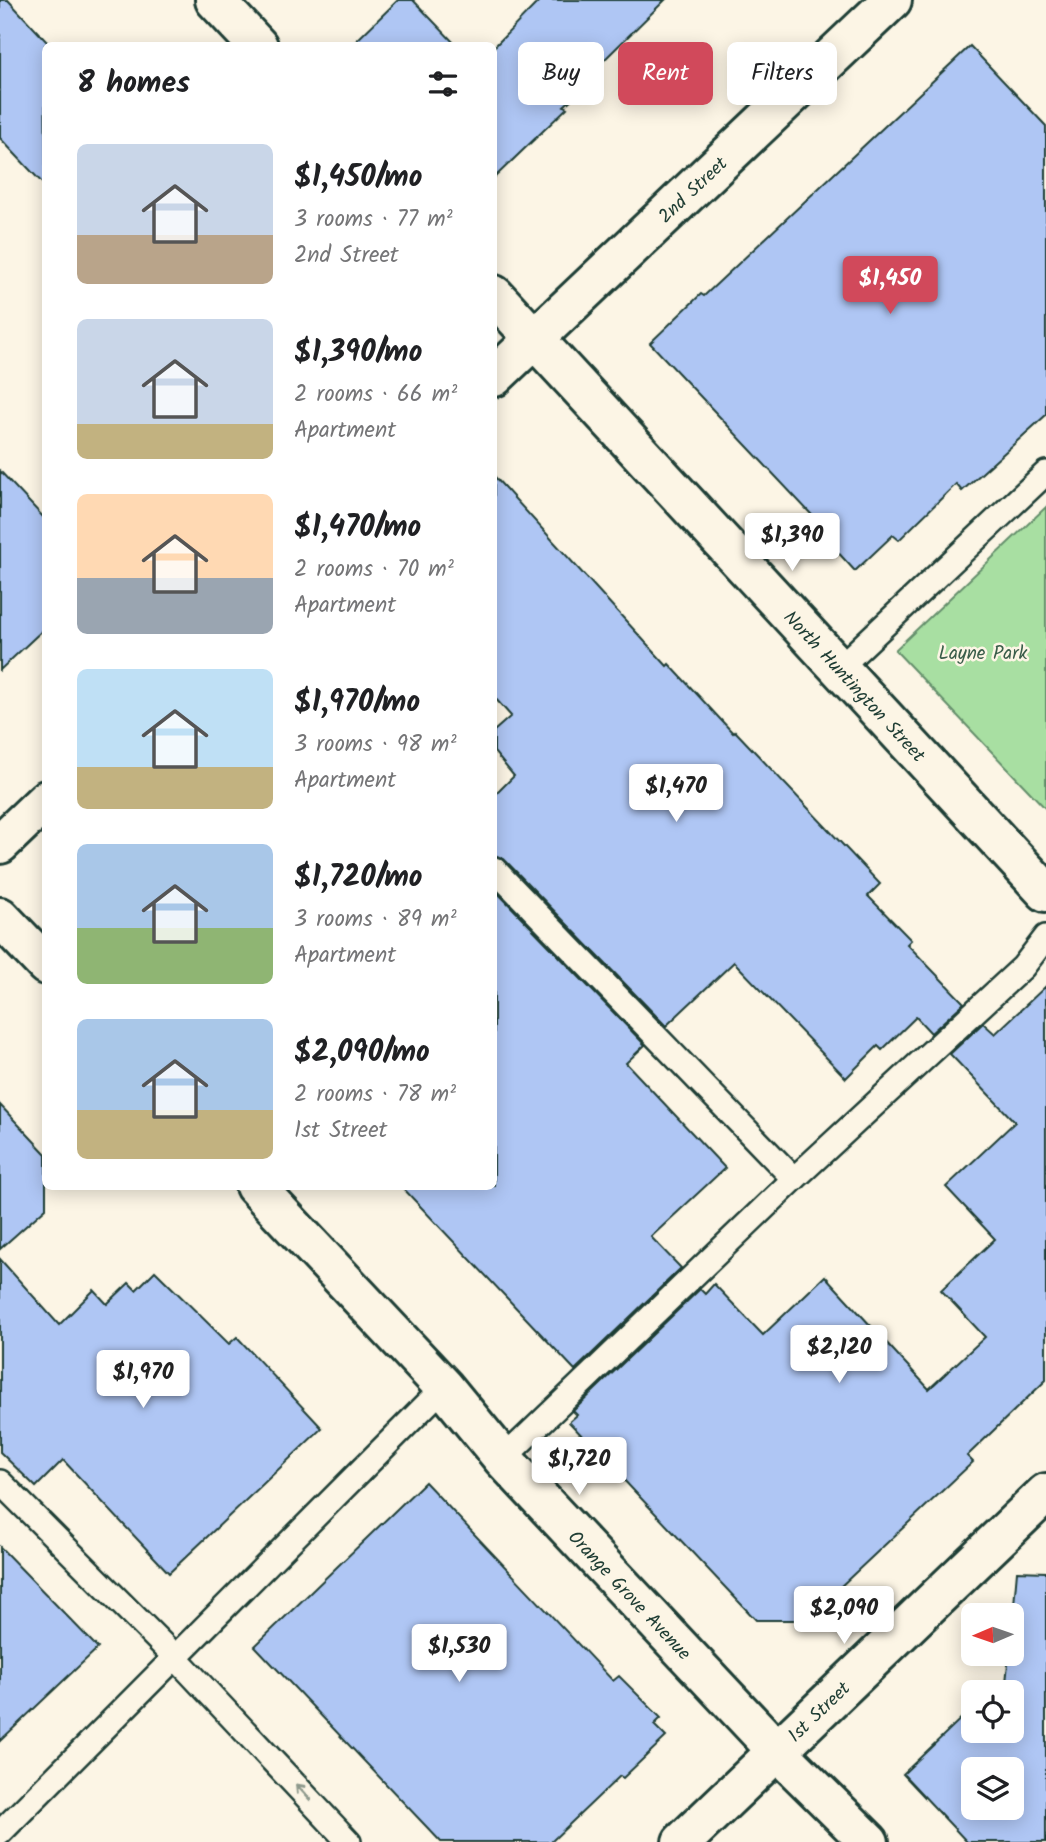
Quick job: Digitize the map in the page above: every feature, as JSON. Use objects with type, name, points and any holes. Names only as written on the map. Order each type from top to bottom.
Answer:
[{"type":"street","points":[[215,0],[254,42]]},
{"type":"street","name":"2nd Street","points":[[497,374],[892,0]]},
{"type":"street","name":"North Huntington Street","points":[[497,298],[1046,892]]},
{"type":"street","points":[[0,844],[42,804]]},
{"type":"street","points":[[0,917],[42,961]]},
{"type":"street","name":"Orange Grove Avenue","points":[[259,1190],[444,1387],[503,1459],[777,1751],[869,1842]]},
{"type":"street","name":"1st Street","points":[[682,1842],[1046,1493]]},
{"type":"lane","points":[[839,668],[1046,472]]},
{"type":"lane","points":[[497,872],[794,1179]]},
{"type":"lane","points":[[503,1459],[794,1179],[1023,967],[1046,937]]},
{"type":"lane","points":[[0,1833],[444,1387]]},
{"type":"lane","points":[[0,1482],[176,1657],[349,1842]]},
{"type":"green space","name":"Layne Park","points":[[1046,507],[1046,809],[895,650]]},
{"type":"building","points":[[0,0],[8,0],[47,42],[42,42],[42,183],[0,138]]},
{"type":"building","points":[[398,0],[413,0],[453,42],[355,42]]},
{"type":"building","points":[[540,0],[665,0],[622,42],[618,42],[618,46],[604,60],[604,42],[518,42],[518,105],[565,105],[567,108],[497,175],[497,44]]},
{"type":"building","points":[[970,46],[1046,126],[1046,415],[962,491],[956,484],[899,540],[893,535],[855,571],[823,536],[827,531],[650,343],[701,294],[704,296]]},
{"type":"building","points":[[0,471],[42,516],[42,631],[0,670]]},
{"type":"building","points":[[497,479],[667,666],[669,664],[733,733],[735,731],[880,884],[868,896],[911,940],[907,944],[964,1003],[931,1033],[916,1017],[882,1050],[878,1046],[846,1078],[734,962],[666,1026],[504,859],[497,856],[497,793],[514,776],[497,756],[497,728],[511,716],[497,700]]},
{"type":"building","points":[[497,892],[645,1045],[626,1063],[725,1168],[651,1237],[681,1268],[575,1370],[405,1190],[497,1190]]},
{"type":"building","points":[[1046,986],[1046,1380],[967,1456],[973,1462],[805,1620],[756,1620],[569,1422],[577,1415],[573,1411],[700,1289],[705,1294],[714,1284],[763,1335],[825,1276],[929,1389],[985,1337],[941,1290],[995,1239],[946,1187],[1015,1122],[950,1054],[983,1023],[995,1034]]},
{"type":"building","points":[[0,1105],[42,1150],[42,1190],[46,1190],[46,1208],[0,1249]]},
{"type":"building","points":[[0,1259],[59,1325],[94,1290],[107,1304],[129,1283],[136,1290],[155,1271],[229,1344],[237,1337],[322,1428],[169,1573],[63,1460],[36,1487],[0,1452]]},
{"type":"building","points":[[425,1482],[613,1681],[619,1676],[661,1718],[654,1725],[666,1737],[623,1778],[620,1776],[551,1842],[441,1842],[255,1646]]},
{"type":"building","points":[[0,1547],[98,1648],[0,1741]]},
{"type":"building","points":[[1017,1571],[1046,1572],[1046,1842],[967,1842],[903,1774],[961,1718],[961,1743],[1024,1743],[1024,1680],[1006,1680],[1008,1666],[1024,1666],[1024,1603],[1014,1603]]}]
